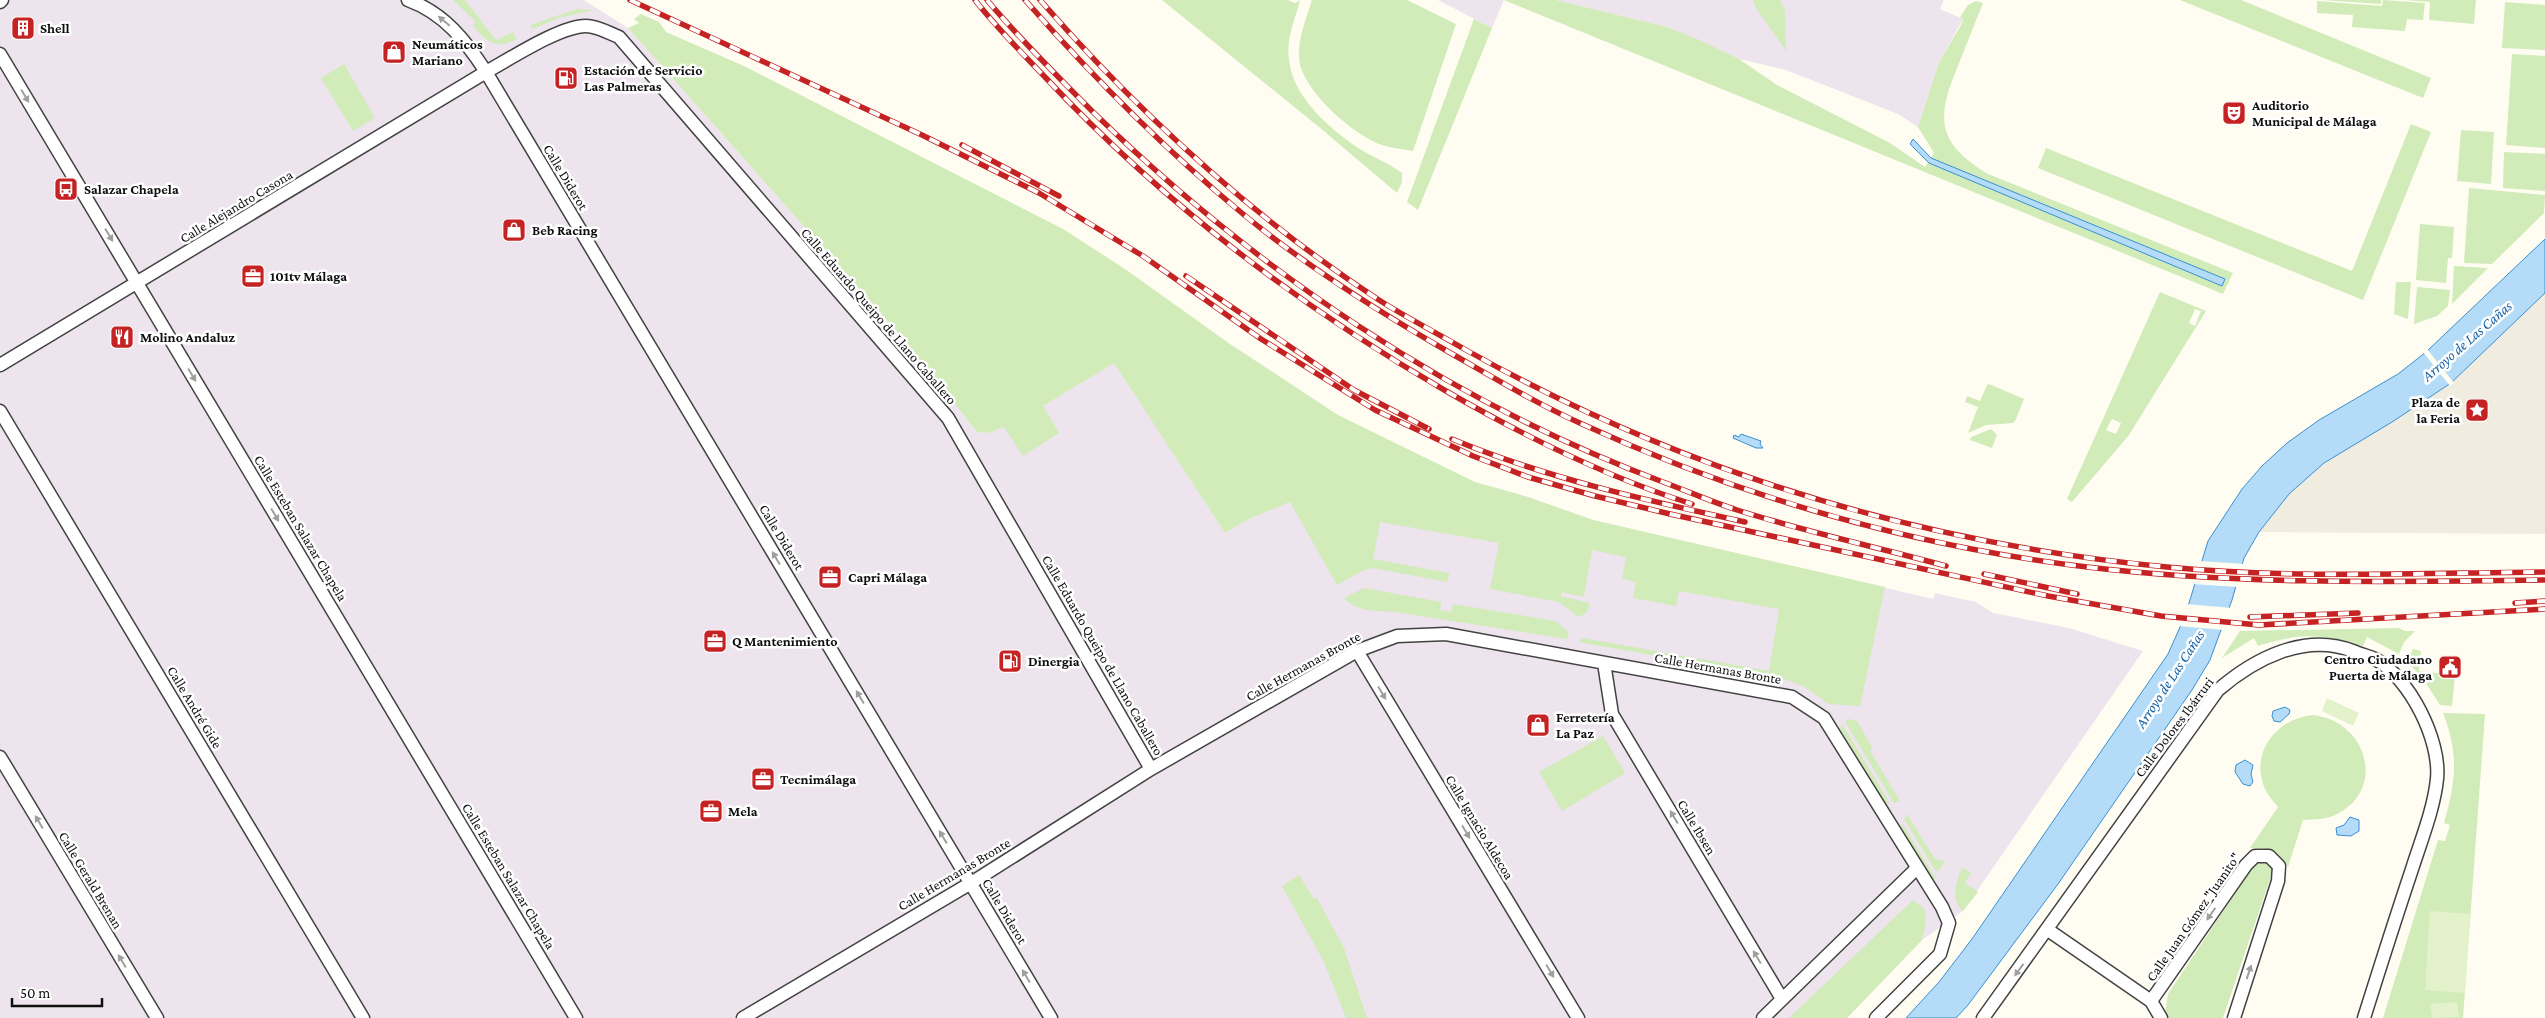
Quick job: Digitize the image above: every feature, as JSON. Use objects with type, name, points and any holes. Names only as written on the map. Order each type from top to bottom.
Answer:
[{"type":"street","name":"Calle Diderot","points":[[408,0],[436,14],[456,31],[486,72],[1051,1018]]},
{"type":"street","name":"Calle Eduardo Queipo de Llano Caballero","points":[[486,72],[559,33],[585,26],[619,37],[948,418],[1151,769]]},
{"type":"street","name":"Calle Esteban Salazar Chapela","points":[[0,54],[576,1018]]},
{"type":"street","name":"Calle Alejandro Casona","points":[[0,365],[486,72]]},
{"type":"street","name":"Calle André Gide","points":[[0,411],[363,1018]]},
{"type":"street","name":"Calle Hermanas Bronte","points":[[743,1018],[971,883],[1151,769],[1357,651],[1398,636],[1446,634],[1792,697],[1810,706],[1824,718],[1942,907],[1949,923],[1940,954],[1876,1018]]},
{"type":"street","name":"Calle Dolores Ibárruri","points":[[1983,1018],[2048,930],[2218,690],[2239,672],[2285,650],[2322,645],[2349,649],[2375,659],[2392,672],[2404,686],[2424,717],[2433,744],[2437,778],[2429,815],[2364,1018]]},
{"type":"street","name":"Calle Ignacio Aldecoa","points":[[1357,651],[1578,1018]]},
{"type":"street","name":"Calle Ibsen","points":[[1604,663],[1612,714],[1782,999]]},
{"type":"street","name":"Calle Gerald Brenan","points":[[0,757],[156,1018]]},
{"type":"street","name":"Calle Juan Gómez \"Juanito\"","points":[[2151,1001],[2246,865],[2255,856],[2269,856],[2279,866],[2278,881],[2234,1018]]},
{"type":"street","points":[[1763,1018],[1917,868]]},
{"type":"street","points":[[2048,930],[2151,1001],[2161,1018]]},
{"type":"shaded area","points":[[0,0],[584,0],[628,28],[902,337],[977,432],[989,433],[1004,427],[1043,406],[1114,362],[1225,533],[1249,519],[1290,502],[1525,496],[1593,520],[1933,599],[1935,593],[1976,602],[1993,613],[2069,628],[2143,651],[1963,911],[1922,940],[1847,1018],[0,1018]]},
{"type":"shaded area","points":[[1438,0],[1504,0],[1492,28]]},
{"type":"shaded area","points":[[1556,0],[1944,0],[1940,9],[1963,19],[1939,62],[1918,127],[1898,114],[1786,70],[1739,59],[1667,27]]},
{"type":"shaded area","name":"Plaza de la Feria","points":[[2545,293],[2545,534],[2259,532],[2289,494],[2306,477],[2338,454],[2392,422],[2451,383]]},
{"type":"green space","points":[[453,0],[465,0],[496,40],[513,32],[517,39],[503,44],[492,43],[473,26],[476,22]]},
{"type":"green space","points":[[1162,0],[1288,0],[1295,3],[1300,0],[1289,41],[1289,58],[1292,74],[1298,88],[1318,114],[1342,136],[1361,150],[1402,173],[1402,182],[1397,193],[1319,127]]},
{"type":"green space","points":[[1312,0],[1407,0],[1456,24],[1413,151],[1379,144],[1356,131],[1333,112],[1313,90],[1306,79],[1299,60],[1300,43]]},
{"type":"green space","points":[[1504,0],[1556,0],[1667,27],[1739,59],[1777,85],[1890,143],[1925,167],[1934,153],[1918,127],[1939,62],[1961,25],[1963,19],[1960,17],[1968,5],[1976,1],[1983,3],[1950,86],[1946,102],[1945,128],[1950,140],[1959,152],[1971,163],[1988,174],[2233,273],[2223,294]]},
{"type":"green space","points":[[1753,0],[1780,0],[1785,10],[1786,51],[1756,8]]},
{"type":"green space","points":[[2180,0],[2241,0],[2431,78],[2423,98]]},
{"type":"green space","points":[[2322,0],[2381,0],[2381,4]]},
{"type":"green space","points":[[2383,0],[2425,3],[2423,20],[2407,19],[2405,31],[2352,27],[2353,15],[2317,13],[2317,1],[2382,6]]},
{"type":"green space","points":[[2405,0],[2476,0],[2474,24],[2429,20],[2430,2]]},
{"type":"green space","points":[[2505,2],[2545,5],[2545,50],[2502,48]]},
{"type":"green space","points":[[577,9],[594,10],[558,18],[533,29],[530,25]]},
{"type":"green space","points":[[641,14],[659,22],[666,32],[744,66],[1063,229],[1125,269],[1230,344],[1338,415],[1475,482],[1525,496],[1593,520],[1885,587],[1860,706],[1829,704],[1803,686],[1784,679],[1579,642],[1582,638],[1769,671],[1779,609],[1679,591],[1676,606],[1633,598],[1636,582],[1622,579],[1626,557],[1592,550],[1584,597],[1561,592],[1561,596],[1590,603],[1587,612],[1577,616],[1559,602],[1490,589],[1499,543],[1380,522],[1373,559],[1449,573],[1448,582],[1372,568],[1364,570],[1337,585],[1290,502],[1249,519],[1225,533],[1114,363],[1043,406],[1059,433],[1023,456],[1004,427],[989,433],[977,432],[902,337],[628,28],[639,23],[634,19]]},
{"type":"green space","points":[[1474,19],[1492,28],[1418,210],[1407,202]]},
{"type":"green space","points":[[2512,54],[2545,56],[2545,148],[2506,145]]},
{"type":"green space","points":[[344,64],[375,118],[353,131],[321,78]]},
{"type":"green space","points":[[2411,124],[2431,132],[2363,300],[2038,168],[2046,148],[2352,271]]},
{"type":"green space","points":[[2461,130],[2494,132],[2491,184],[2457,181]]},
{"type":"green space","points":[[2504,152],[2545,154],[2545,191],[2503,188]]},
{"type":"green space","points":[[2469,188],[2545,195],[2544,213],[2492,264],[2464,263]]},
{"type":"green space","points":[[2420,224],[2454,227],[2452,258],[2448,258],[2446,283],[2416,280]]},
{"type":"green space","points":[[2454,266],[2488,268],[2452,304]]},
{"type":"green space","points":[[2396,282],[2411,282],[2408,319],[2394,314]]},
{"type":"green space","points":[[2417,287],[2450,290],[2448,306],[2437,316],[2414,324]]},
{"type":"green space","points":[[2160,292],[2206,311],[2129,435],[2072,502],[2067,499]],"holes":[[[2195,309],[2201,311],[2195,326],[2189,323]],[[2112,419],[2121,423],[2116,434],[2106,430]]]},
{"type":"green space","points":[[1989,384],[2024,399],[2015,421],[2013,423],[1986,425],[1968,433],[1978,407],[1965,402],[1967,396],[1980,401]]},
{"type":"green space","points":[[1991,429],[1997,435],[1992,448],[1970,440],[1971,437]]},
{"type":"green space","points":[[1364,588],[1441,602],[1440,610],[1452,612],[1453,604],[1556,621],[1569,633],[1567,639],[1394,612],[1374,611],[1355,606],[1344,598]]},
{"type":"green space","points":[[2399,628],[2405,631],[2415,631],[2404,642],[2399,654],[2367,637],[2363,646],[2335,639],[2310,636],[2285,639],[2258,646],[2254,638],[2222,658],[2240,631]]},
{"type":"green space","points":[[2413,649],[2421,651],[2419,671],[2455,675],[2452,706],[2440,705],[2422,677],[2407,662]]},
{"type":"green space","points":[[2327,698],[2359,713],[2353,726],[2322,711]]},
{"type":"green space","points":[[2443,713],[2485,714],[2463,1018],[2383,1018],[2438,840],[2445,841],[2450,825],[2444,823],[2453,781],[2454,755]]},
{"type":"green space","points":[[2312,715],[2331,720],[2346,729],[2357,742],[2364,757],[2366,773],[2362,789],[2353,803],[2333,816],[2303,820],[2288,867],[2280,856],[2268,849],[2250,848],[2278,807],[2267,793],[2263,784],[2261,759],[2271,738],[2279,729],[2288,723]]},
{"type":"green space","points":[[1848,719],[1857,721],[1872,747],[1870,751],[1900,801],[1894,803],[1845,722]]},
{"type":"green space","points":[[1842,724],[1890,803],[1886,804],[1840,729]]},
{"type":"green space","points":[[1603,736],[1625,773],[1562,811],[1539,772]]},
{"type":"green space","points":[[1907,814],[1935,859],[1945,861],[1939,871],[1935,870],[1904,819]]},
{"type":"green space","points":[[1902,823],[1936,879],[1931,879],[1901,828]]},
{"type":"green space","points":[[2262,860],[2270,863],[2273,870],[2223,1018],[2167,1018],[2165,1013],[2168,994],[2256,862]]},
{"type":"green space","points":[[1962,867],[1971,873],[1965,883],[1978,892],[1963,911],[1959,907],[1956,896]]},
{"type":"green space","points":[[1299,875],[1314,899],[1317,898],[1344,948],[1367,1018],[1346,1018],[1324,962],[1282,886]]},
{"type":"green space","points":[[1913,900],[1924,908],[1925,924],[1922,940],[1847,1018],[1789,1018]]},
{"type":"green space","points":[[2430,911],[2470,914],[2465,993],[2425,990]]},
{"type":"green space","points":[[2457,1002],[2459,1017],[2432,1018],[2430,1004]]},
{"type":"water","points":[[1913,139],[1931,158],[2225,279],[2222,286],[1929,163],[1910,144]]},
{"type":"water","name":"Arroyo de Las Cañas","points":[[2545,239],[2545,293],[2451,383],[2392,422],[2324,463],[2289,494],[2259,532],[2244,558],[2232,600],[2210,660],[2192,690],[2058,884],[1968,1005],[1956,1018],[1906,1018],[1939,982],[1972,939],[2168,654],[2185,616],[2208,541],[2242,489],[2262,466],[2287,443],[2319,420],[2398,374],[2426,352]]},
{"type":"water","points":[[1741,434],[1761,441],[1760,444],[1763,448],[1756,448],[1733,438],[1734,435],[1739,437]]},
{"type":"water","points":[[2285,707],[2290,710],[2289,714],[2280,722],[2274,721],[2273,711]]},
{"type":"water","points":[[2245,760],[2253,765],[2251,774],[2253,782],[2250,786],[2243,784],[2235,772],[2236,765]]},
{"type":"water","points":[[2350,817],[2359,820],[2359,831],[2351,836],[2337,835],[2336,828],[2344,825]]},
{"type":"pier","points":[[2427,349],[2454,383],[2450,386],[2423,352]]},
{"type":"pier","points":[[2199,561],[2245,564],[2238,587],[2192,584]]},
{"type":"pier","points":[[2186,604],[2232,608],[2224,630],[2178,626]]},
{"type":"railway","points":[[630,0],[922,135],[1039,193],[1143,256],[1261,339],[1375,410],[1473,456],[1528,477],[1670,514],[2048,596],[2161,616],[2259,625],[2545,609]]},
{"type":"railway","points":[[975,0],[1044,76],[1135,166],[1183,208],[1284,286],[1391,358],[1505,424],[1597,468],[1692,504]]},
{"type":"railway","points":[[987,0],[1052,71],[1093,112],[1155,170],[1220,225],[1288,277],[1359,326],[1432,371],[1507,413],[1584,450],[1709,500],[1789,525],[1946,566]]},
{"type":"railway","points":[[1025,0],[1076,56],[1157,138],[1243,214],[1291,252],[1394,320],[1530,398],[1582,424],[1704,474],[1766,496],[1893,532],[2022,558],[2087,567],[2144,573],[2258,580],[2373,582],[2545,580]]},
{"type":"railway","points":[[1040,0],[1157,123],[1242,198],[1332,268],[1400,313],[1549,394],[1633,432],[1718,466],[1805,496],[1893,520],[1983,540],[2074,556],[2167,567],[2261,573],[2545,572]]},
{"type":"railway","points":[[962,145],[1059,196]]},
{"type":"railway","points":[[1186,276],[1354,390],[1429,429]]},
{"type":"railway","points":[[1452,439],[1487,453],[1560,477],[1745,522]]},
{"type":"railway","points":[[1984,574],[2077,594]]},
{"type":"railway","points":[[2515,603],[2545,601]]},
{"type":"railway","points":[[2250,617],[2358,613]]},
{"type":"place","name":"Shell","points":[[23,28]]},
{"type":"place","name":"Neumáticos Mariano","points":[[394,52]]},
{"type":"place","name":"Estación de Servicio Las Palmeras","points":[[566,78]]},
{"type":"place","name":"Auditorio Municipal de Málaga","points":[[2234,113]]},
{"type":"place","name":"Salazar Chapela","points":[[66,189]]},
{"type":"place","name":"Beb Racing","points":[[514,230]]},
{"type":"place","name":"101tv Málaga","points":[[253,276]]},
{"type":"place","name":"Molino Andaluz","points":[[122,337]]},
{"type":"place","name":"Plaza de la Feria","points":[[2477,410]]},
{"type":"place","name":"Capri Málaga","points":[[830,577]]},
{"type":"place","name":"Q Mantenimiento","points":[[715,641]]},
{"type":"place","name":"Dinergia","points":[[1010,661]]},
{"type":"place","name":"Centro Ciudadano Puerta de Málaga","points":[[2450,667]]},
{"type":"place","name":"Ferretería La Paz","points":[[1538,725]]},
{"type":"place","name":"Tecnimálaga","points":[[763,779]]},
{"type":"place","name":"Mela","points":[[711,811]]}]
